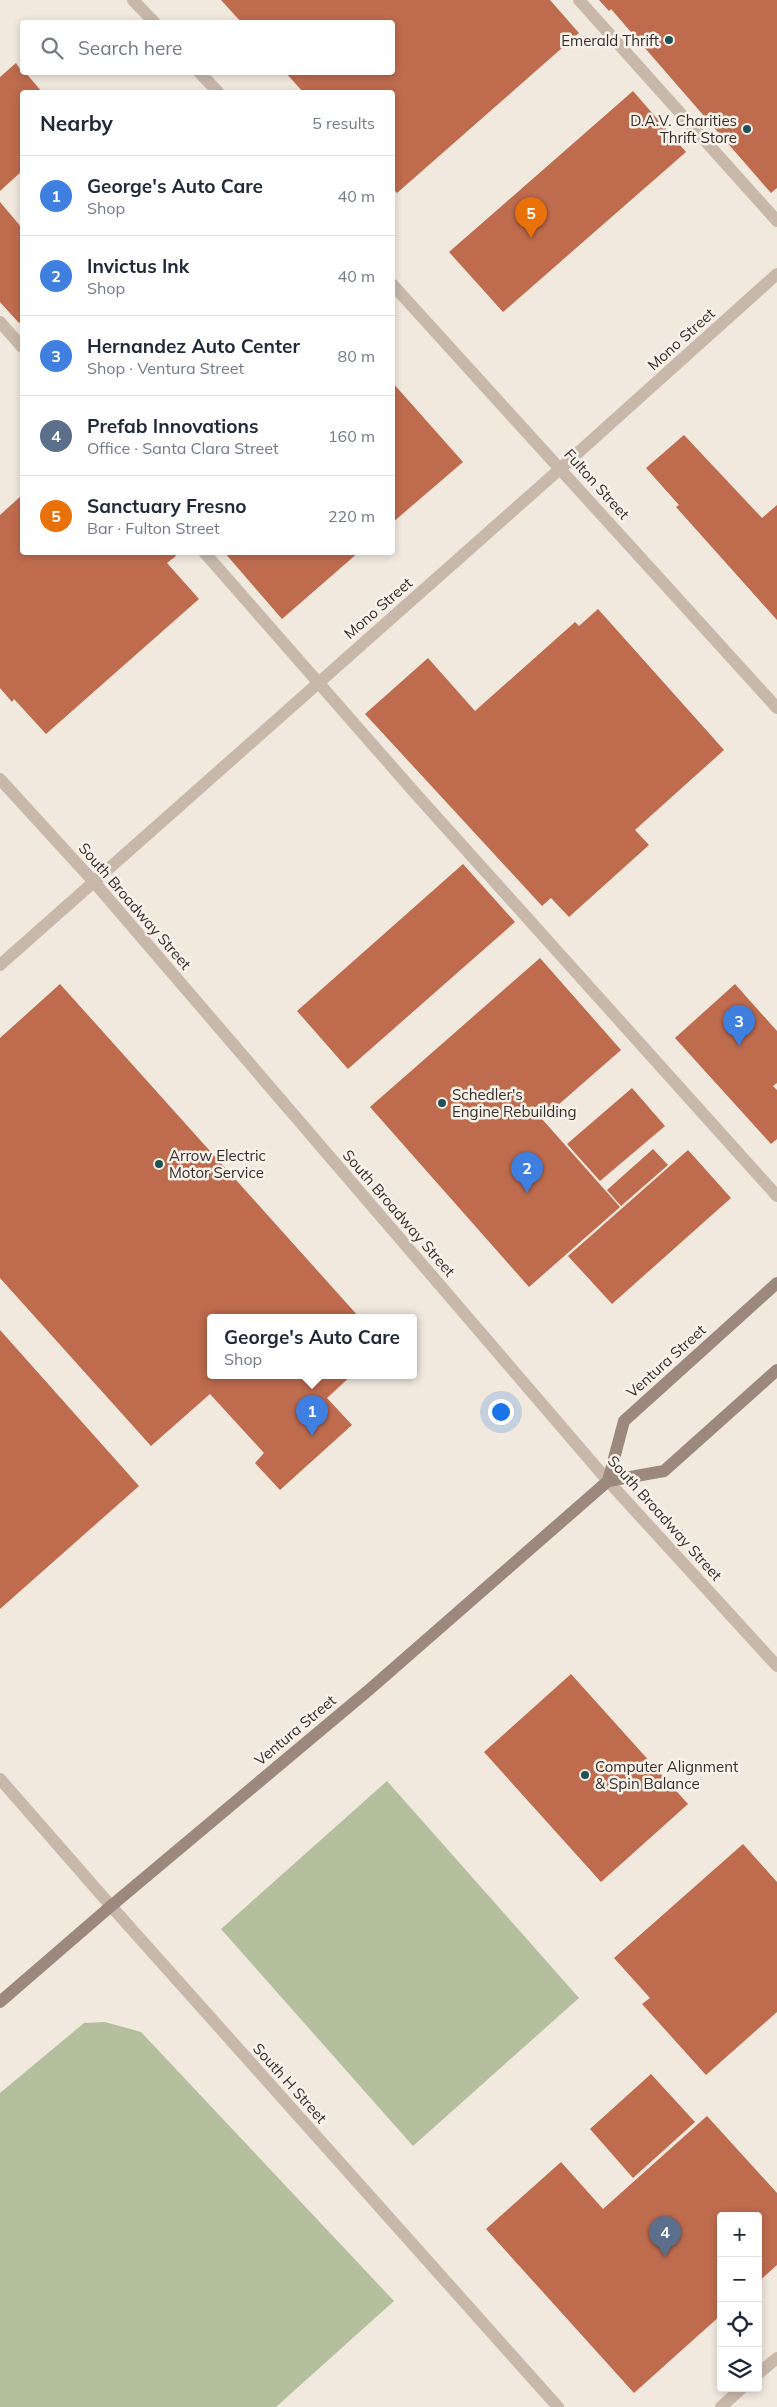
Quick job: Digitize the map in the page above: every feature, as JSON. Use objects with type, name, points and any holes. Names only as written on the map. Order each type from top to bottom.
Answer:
[{"type":"main road","name":"Ventura Street","points":[[0,2002],[370,1688],[608,1481],[624,1421],[777,1283]]},
{"type":"main road","points":[[608,1481],[664,1471],[777,1370]]},
{"type":"street","points":[[133,0],[152,20]]},
{"type":"street","points":[[579,0],[777,221]]},
{"type":"street","points":[[202,75],[216,90]]},
{"type":"street","name":"Mono Street","points":[[0,966],[777,274]]},
{"type":"street","name":"Fulton Street","points":[[395,287],[777,708]]},
{"type":"street","points":[[0,322],[20,345]]},
{"type":"street","points":[[207,555],[777,1196]]},
{"type":"street","name":"South Broadway Street","points":[[0,779],[94,882],[608,1481],[777,1666]]},
{"type":"street","name":"South H Street","points":[[0,1779],[558,2407]]},
{"type":"street","points":[[762,2371],[777,2358]]},
{"type":"street","points":[[721,2407],[738,2392]]},
{"type":"green space","points":[[387,1781],[579,1998],[413,2146],[221,1929]]},
{"type":"green space","points":[[105,2022],[141,2032],[394,2301],[276,2407],[0,2407],[0,2093],[84,2023]]},
{"type":"building","points":[[221,0],[550,0],[579,33],[397,193],[395,191],[395,90],[301,90],[288,75],[395,75],[395,20],[239,20]]},
{"type":"building","name":"D.A.V. Charities Thrift Store","points":[[599,0],[777,0],[777,188],[771,193],[611,9],[609,11]]},
{"type":"building","points":[[16,63],[20,69],[20,75],[28,75],[40,90],[20,90],[20,173],[0,191],[0,77]]},
{"type":"building","points":[[633,91],[686,152],[503,312],[449,252]]},
{"type":"building","points":[[0,202],[20,226],[19,323],[0,302]]},
{"type":"building","points":[[395,385],[463,462],[395,520]]},
{"type":"building","points":[[684,435],[762,518],[777,505],[777,620],[676,507],[679,505],[646,468]]},
{"type":"building","points":[[20,497],[20,555],[175,555],[167,563],[199,599],[46,734],[14,699],[12,702],[0,688],[0,515]]},
{"type":"building","points":[[227,555],[356,555],[282,619]]},
{"type":"building","points":[[598,609],[724,750],[635,830],[649,845],[569,917],[551,898],[542,906],[365,714],[428,658],[475,711],[575,622],[579,626]]},
{"type":"building","points":[[463,864],[515,922],[348,1069],[297,1011]]},
{"type":"building","points":[[540,958],[621,1050],[542,1119],[620,1207],[529,1287],[370,1107]]},
{"type":"building","points":[[60,984],[356,1314],[207,1314],[207,1379],[348,1379],[327,1398],[352,1425],[280,1490],[255,1463],[264,1453],[210,1394],[151,1446],[0,1278],[0,1038]]},
{"type":"building","points":[[735,984],[777,1031],[777,1083],[773,1086],[777,1090],[777,1139],[771,1144],[675,1038]]},
{"type":"building","points":[[632,1088],[665,1126],[600,1181],[567,1144]]},
{"type":"building","points":[[653,1149],[668,1165],[621,1206],[607,1190]]},
{"type":"building","points":[[688,1150],[731,1198],[612,1304],[568,1256]]},
{"type":"building","points":[[0,1330],[139,1486],[0,1609]]},
{"type":"building","points":[[571,1674],[688,1804],[601,1882],[484,1752]]},
{"type":"building","points":[[743,1844],[777,1882],[777,2012],[706,2075],[642,2004],[650,1998],[614,1958]]},
{"type":"building","points":[[651,2074],[695,2122],[633,2178],[590,2129]]},
{"type":"building","points":[[707,2116],[777,2193],[777,2265],[762,2278],[762,2212],[717,2212],[717,2319],[634,2393],[486,2229],[561,2162],[603,2209]]},
{"type":"place","name":"Emerald Thrift","points":[[669,40]]},
{"type":"place","name":"D.A.V. Charities Thrift Store","points":[[747,129]]},
{"type":"place","name":"Sanctuary Fresno","points":[[531,238]]},
{"type":"place","name":"Hernandez Auto Center","points":[[739,1046]]},
{"type":"place","name":"Schedler's Engine Rebuilding","points":[[442,1103]]},
{"type":"place","name":"Arrow Electric Motor Service","points":[[159,1164]]},
{"type":"place","name":"Invictus Ink","points":[[527,1193]]},
{"type":"place","name":"George's Auto Care","points":[[312,1436]]},
{"type":"place","name":"Computer Alignment & Spin Balance","points":[[585,1775]]},
{"type":"place","name":"Prefab Innovations","points":[[665,2257]]}]
